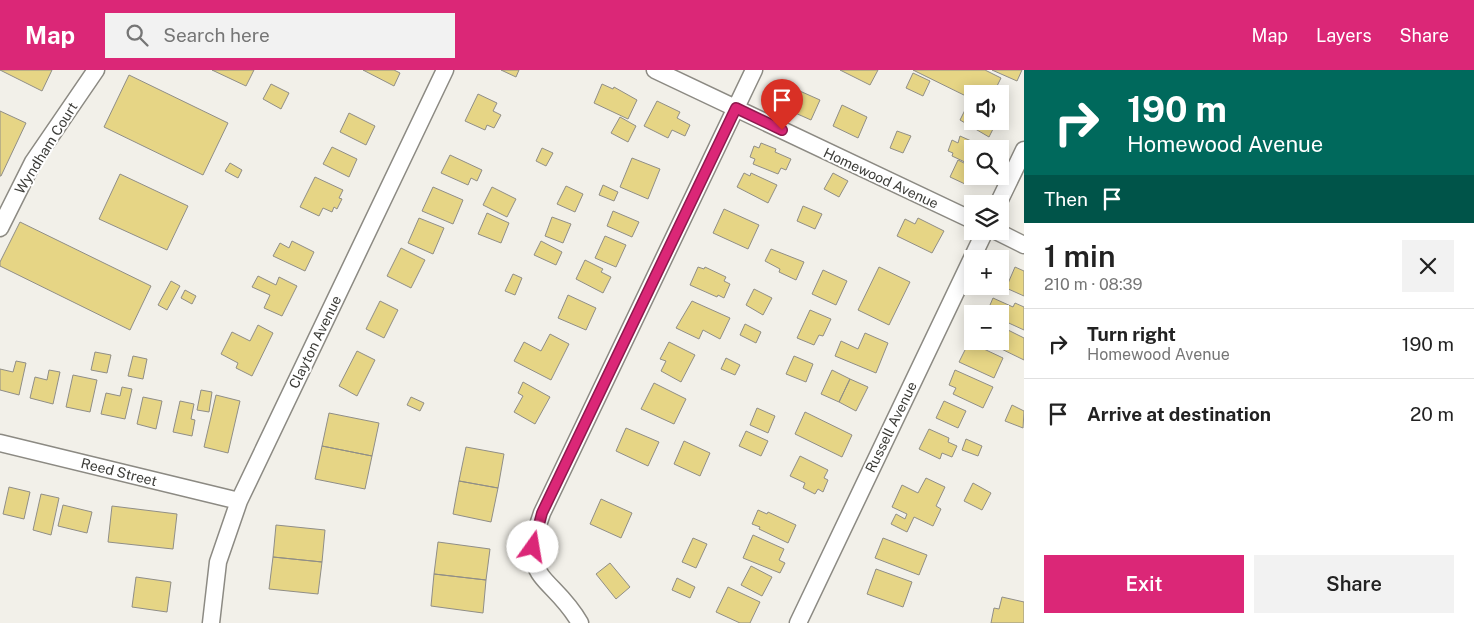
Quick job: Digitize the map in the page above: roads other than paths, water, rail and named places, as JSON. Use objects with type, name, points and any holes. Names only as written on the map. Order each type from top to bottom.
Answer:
[{"type":"street","name":"Wyndham Court","points":[[0,228],[33,162],[96,70]]},
{"type":"street","name":"Clayton Avenue","points":[[211,623],[218,562],[239,500],[445,70]]},
{"type":"street","name":"Homewood Avenue","points":[[655,70],[964,216]]},
{"type":"street","points":[[580,623],[565,601],[538,574],[533,547],[534,534],[546,504],[754,70]]},
{"type":"street","points":[[1002,195],[1024,150]]},
{"type":"street","points":[[1009,238],[1024,245]]},
{"type":"street","name":"Russell Avenue","points":[[798,623],[981,240]]},
{"type":"street","name":"Reed Street","points":[[0,443],[239,500]]}]
